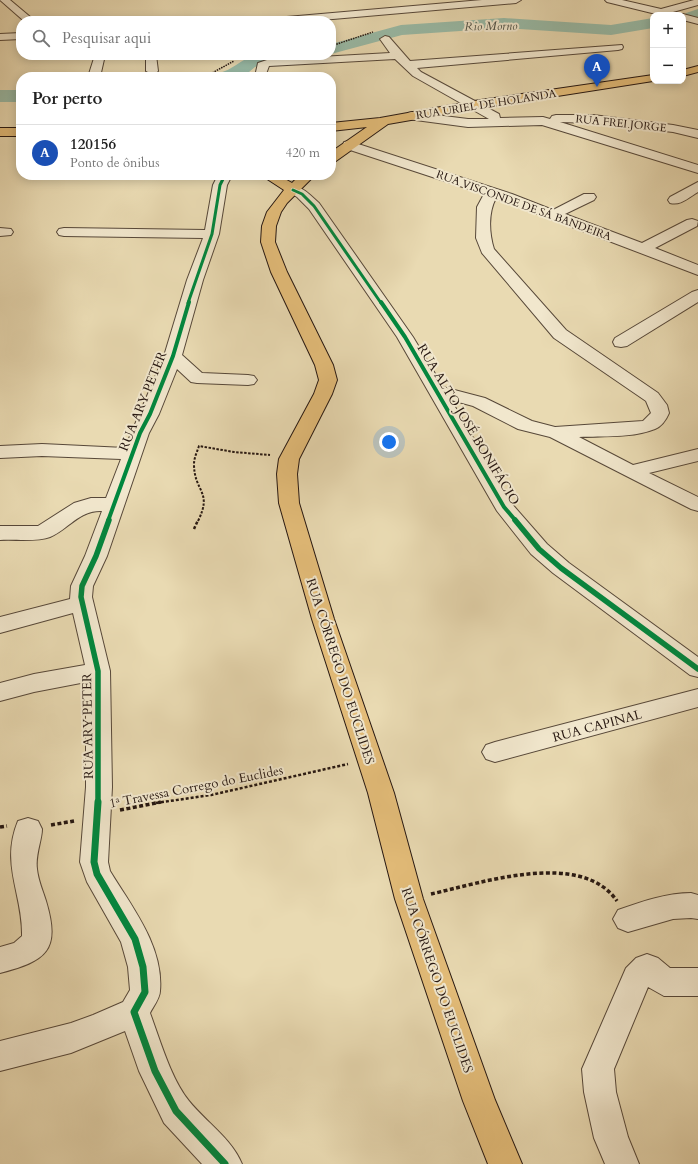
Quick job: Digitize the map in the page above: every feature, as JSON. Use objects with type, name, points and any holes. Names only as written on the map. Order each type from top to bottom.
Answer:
[{"type":"main road","points":[[686,72],[698,69]]},
{"type":"main road","name":"RUA URIEL DE HOLANDA","points":[[336,154],[384,121],[474,104],[650,78]]},
{"type":"main road","points":[[336,126],[384,121]]},
{"type":"main road","points":[[0,132],[16,132]]},
{"type":"main road","name":"RUA CÓRREGO DO EUCLIDES","points":[[300,182],[274,212],[269,226],[268,242],[279,272],[324,365],[328,380],[323,394],[291,456],[287,474],[289,503],[323,619],[370,759],[409,898],[479,1101],[505,1164]]},
{"type":"street","points":[[4,0],[24,16]]},
{"type":"street","points":[[331,16],[516,0]]},
{"type":"street","points":[[610,0],[661,12],[698,2]]},
{"type":"street","points":[[344,4],[354,14]]},
{"type":"street","points":[[686,18],[698,21]]},
{"type":"street","points":[[382,35],[398,56],[427,81],[474,104],[505,122]]},
{"type":"street","points":[[0,37],[16,36]]},
{"type":"street","points":[[407,65],[618,47]]},
{"type":"street","points":[[336,59],[398,56]]},
{"type":"street","points":[[95,72],[99,60]]},
{"type":"street","points":[[151,60],[152,71]]},
{"type":"street","points":[[262,72],[262,65],[267,63],[323,60]]},
{"type":"street","name":"RUA FREI JORGE","points":[[412,116],[468,123],[543,121],[583,118],[672,128],[698,134]]},
{"type":"street","points":[[543,121],[698,169]]},
{"type":"street","name":"RUA VISCONDE DE SÁ BANDEIRA","points":[[349,145],[492,193],[698,270]]},
{"type":"street","name":"RUA ARY PETER","points":[[134,1012],[145,992],[143,967],[135,939],[97,874],[94,862],[99,787],[98,671],[82,603],[82,586],[96,556],[132,454],[173,356],[195,280],[212,234],[220,185],[222,180]]},
{"type":"street","name":"RUA ALTO JOSÉ BONIFÁCIO","points":[[300,182],[302,194],[325,222],[404,337],[504,507],[539,549],[561,568],[698,669]]},
{"type":"street","points":[[675,200],[698,186]]},
{"type":"street","points":[[492,193],[484,207],[482,238],[487,250],[560,334],[652,397],[658,405],[660,413],[657,419],[649,425],[635,428],[554,433]]},
{"type":"street","points":[[553,215],[589,197]]},
{"type":"street","points":[[642,249],[695,229]]},
{"type":"street","points":[[661,256],[695,229]]},
{"type":"street","points":[[64,232],[212,234]]},
{"type":"street","points":[[621,342],[698,295]]},
{"type":"street","points":[[173,356],[197,378],[248,380]]},
{"type":"street","points":[[435,390],[479,402],[525,425],[554,433],[698,505]]},
{"type":"street","points":[[0,452],[42,450],[132,454]]},
{"type":"street","points":[[631,471],[698,455]]},
{"type":"street","points":[[0,532],[43,532],[81,507],[92,504],[114,505]]},
{"type":"street","points":[[0,624],[82,603]]},
{"type":"street","points":[[0,692],[34,682],[98,671]]},
{"type":"street","name":"RUA CAPINAL","points":[[495,752],[698,698]]},
{"type":"street","points":[[0,960],[30,949],[36,943],[35,919],[25,882],[23,867],[23,852],[28,829]]},
{"type":"street","points":[[628,919],[668,908],[687,905],[698,907]]},
{"type":"street","points":[[622,1164],[611,1138],[600,1092],[598,1069],[637,978],[647,968],[664,982],[698,982]]},
{"type":"street","points":[[0,1055],[71,1038],[134,1012],[155,1071],[176,1110],[225,1164]]},
{"type":"path","points":[[336,44],[357,36],[382,35]]},
{"type":"path","points":[[212,72],[219,67],[236,60]]},
{"type":"path","points":[[194,529],[204,509],[205,500],[196,478],[194,463],[199,446],[234,452],[291,456]]},
{"type":"path","points":[[409,898],[526,872],[547,872],[574,876],[604,886],[610,891],[628,919]]},
{"type":"waterway","name":"Rio Morno","points":[[692,16],[698,14]]},
{"type":"waterway","name":"Rio Morno","points":[[336,48],[401,30],[504,23],[611,30],[650,24]]},
{"type":"waterway","name":"Rio Morno","points":[[238,72],[249,63],[257,60]]},
{"type":"waterway","name":"Rio Morno","points":[[0,96],[16,96]]},
{"type":"cycle path","points":[[222,180],[220,185],[212,234],[195,280],[173,356],[150,414],[140,433],[96,556],[82,586],[81,597],[98,671],[99,787],[94,862],[97,874],[135,939],[143,967],[145,992],[134,1012],[155,1071],[176,1111],[225,1164]]},
{"type":"cycle path","points":[[293,190],[302,194],[314,206],[405,337],[504,507],[539,549],[561,568],[698,669]]},
{"type":"place","name":"120156","points":[[597,87]]}]
